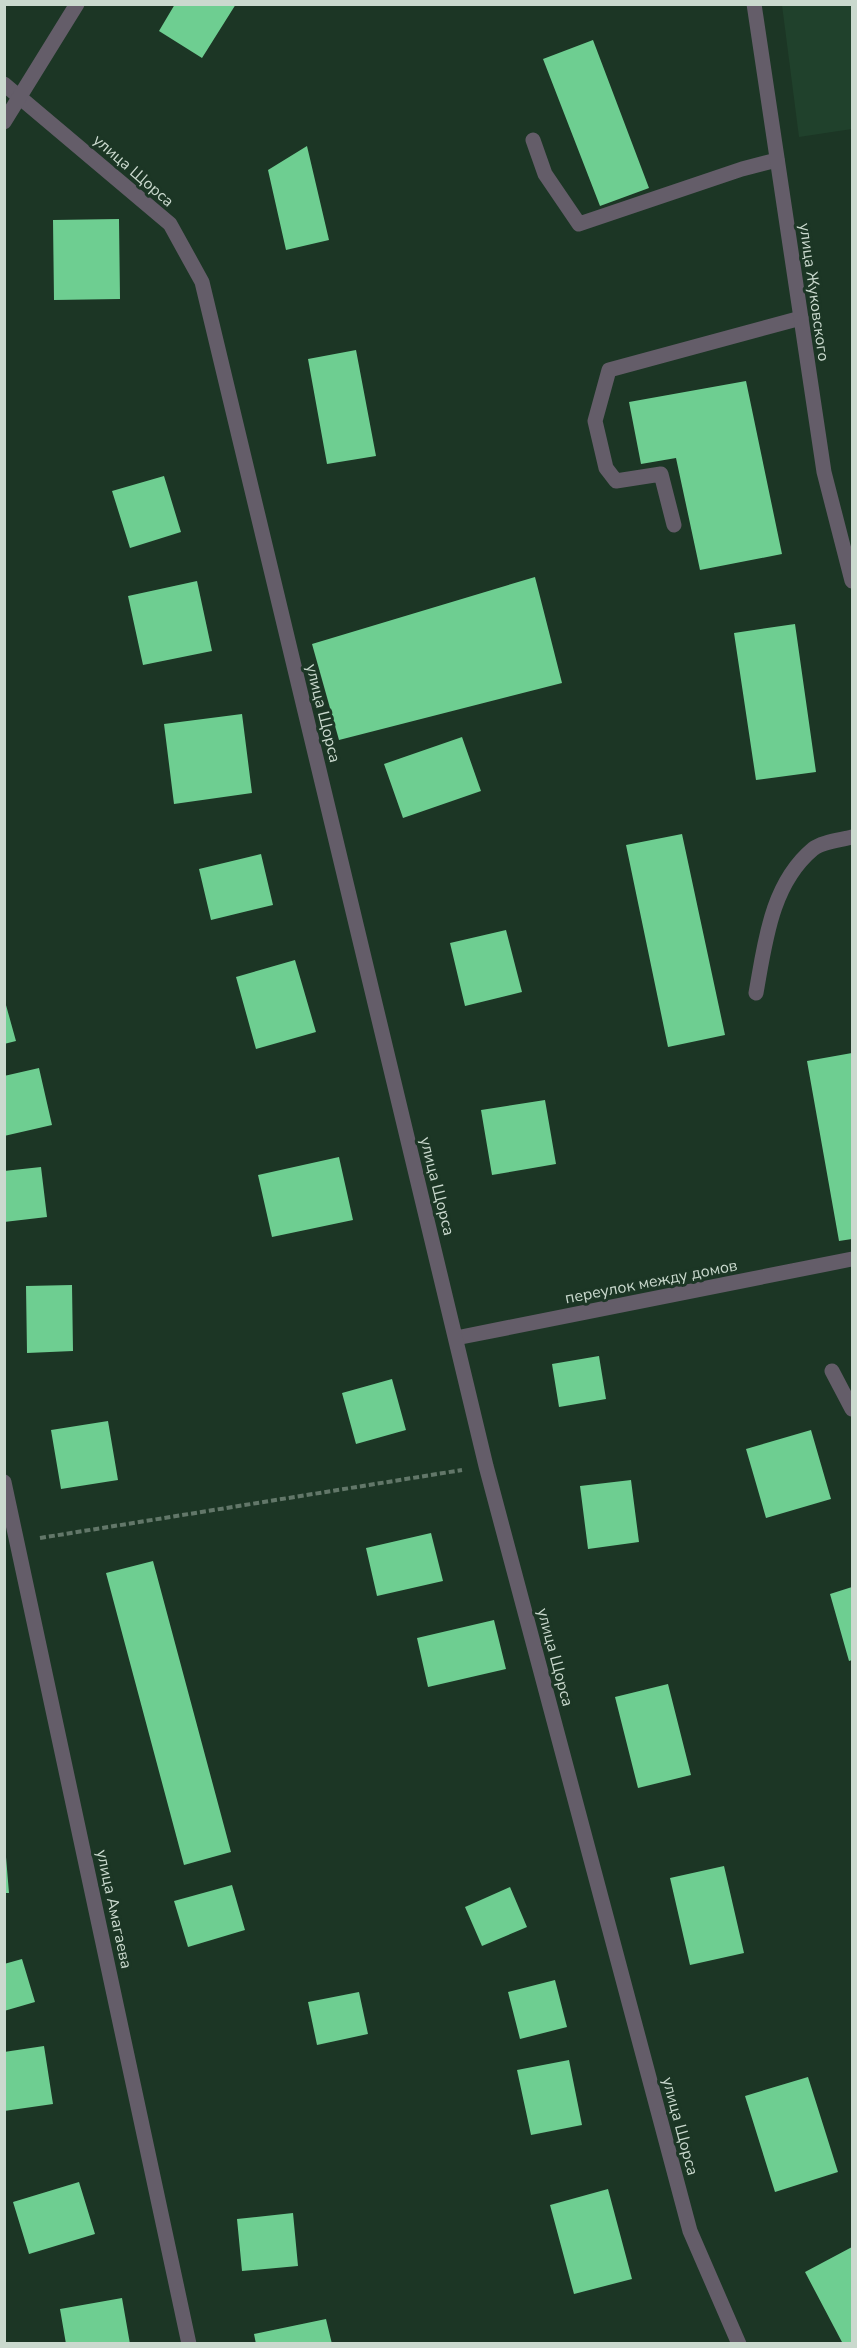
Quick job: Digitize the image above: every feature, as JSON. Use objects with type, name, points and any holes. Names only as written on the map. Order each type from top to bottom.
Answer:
[{"type":"street","points":[[5,121],[77,4]]},
{"type":"street","name":"улица Жуковского","points":[[754,4],[824,472],[852,581]]},
{"type":"street","name":"улица Щорса","points":[[4,84],[20,94],[170,224],[202,282],[486,1466],[690,2231],[739,2343]]},
{"type":"street","points":[[533,140],[545,174],[579,224],[742,169],[777,160]]},
{"type":"street","points":[[675,525],[661,474],[616,481],[606,468],[595,421],[609,370],[801,318]]},
{"type":"street","points":[[756,993],[769,922],[784,884],[814,848],[852,837]]},
{"type":"street","name":"переулок между домов","points":[[456,1338],[852,1259]]},
{"type":"street","points":[[832,1371],[852,1409]]},
{"type":"street","name":"улица Амагаева","points":[[4,1482],[189,2343]]},
{"type":"path","points":[[17,1542],[486,1466]]},
{"type":"shaded area","points":[[782,5],[852,5],[852,129],[799,137]]},
{"type":"building","points":[[175,4],[236,4],[202,58],[159,31]]},
{"type":"building","points":[[593,40],[649,188],[600,206],[543,59]]},
{"type":"building","points":[[307,146],[329,240],[286,250],[268,170]]},
{"type":"building","points":[[119,219],[120,299],[54,300],[53,220]]},
{"type":"building","points":[[356,350],[376,456],[327,464],[308,359]]},
{"type":"building","points":[[746,381],[782,554],[700,570],[676,458],[641,464],[629,402]]},
{"type":"building","points":[[164,476],[181,532],[130,548],[112,491]]},
{"type":"building","points":[[535,577],[562,683],[339,740],[312,644]]},
{"type":"building","points":[[197,581],[212,651],[143,665],[128,596]]},
{"type":"building","points":[[795,624],[816,772],[756,780],[734,633]]},
{"type":"building","points":[[242,714],[252,793],[174,804],[164,724]]},
{"type":"building","points":[[462,737],[481,791],[403,818],[384,764]]},
{"type":"building","points":[[682,834],[725,1035],[668,1047],[626,845]]},
{"type":"building","points":[[261,854],[273,905],[211,920],[199,869]]},
{"type":"building","points":[[506,930],[522,992],[465,1006],[450,943]]},
{"type":"building","points":[[295,960],[316,1032],[256,1049],[236,977]]},
{"type":"building","points":[[4,998],[16,1041],[4,1044]]},
{"type":"building","points":[[852,1053],[852,1239],[839,1241],[807,1061]]},
{"type":"building","points":[[39,1068],[52,1125],[4,1136],[4,1076]]},
{"type":"building","points":[[545,1100],[556,1164],[492,1175],[481,1110]]},
{"type":"building","points":[[339,1157],[353,1220],[272,1237],[258,1175]]},
{"type":"building","points":[[41,1167],[47,1217],[4,1222],[4,1171]]},
{"type":"building","points":[[72,1285],[73,1351],[27,1353],[26,1286]]},
{"type":"building","points":[[599,1356],[606,1399],[559,1407],[552,1364]]},
{"type":"building","points":[[392,1379],[406,1430],[356,1444],[342,1393]]},
{"type":"building","points":[[108,1421],[118,1480],[61,1489],[51,1430]]},
{"type":"building","points":[[811,1430],[831,1499],[766,1518],[746,1449]]},
{"type":"building","points":[[631,1480],[639,1542],[588,1549],[580,1486]]},
{"type":"building","points":[[431,1533],[443,1581],[377,1596],[366,1548]]},
{"type":"building","points":[[153,1561],[231,1852],[184,1865],[106,1573]]},
{"type":"building","points":[[852,1587],[852,1660],[849,1661],[830,1594]]},
{"type":"building","points":[[494,1620],[506,1669],[428,1687],[417,1638]]},
{"type":"building","points":[[668,1684],[691,1775],[638,1788],[615,1697]]},
{"type":"building","points":[[5,1845],[9,1893],[5,1893]]},
{"type":"building","points":[[724,1866],[744,1953],[690,1965],[670,1878]]},
{"type":"building","points":[[232,1885],[245,1930],[188,1947],[174,1901]]},
{"type":"building","points":[[510,1887],[527,1927],[482,1946],[465,1907]]},
{"type":"building","points":[[22,1959],[35,2002],[4,2011],[4,1964]]},
{"type":"building","points":[[555,1980],[567,2027],[520,2039],[508,1992]]},
{"type":"building","points":[[359,1992],[368,2034],[317,2045],[308,2002]]},
{"type":"building","points":[[44,2046],[53,2104],[4,2111],[4,2052]]},
{"type":"building","points":[[569,2060],[582,2125],[531,2135],[517,2070]]},
{"type":"building","points":[[808,2077],[838,2172],[775,2192],[745,2096]]},
{"type":"building","points":[[79,2182],[95,2234],[29,2254],[13,2202]]},
{"type":"building","points":[[608,2189],[632,2279],[574,2294],[550,2205]]},
{"type":"building","points":[[293,2213],[298,2266],[242,2271],[237,2219]]},
{"type":"building","points":[[852,2247],[852,2344],[843,2344],[805,2272]]},
{"type":"building","points":[[122,2298],[130,2344],[66,2344],[60,2309]]},
{"type":"building","points":[[326,2319],[332,2344],[256,2344],[254,2334]]}]
